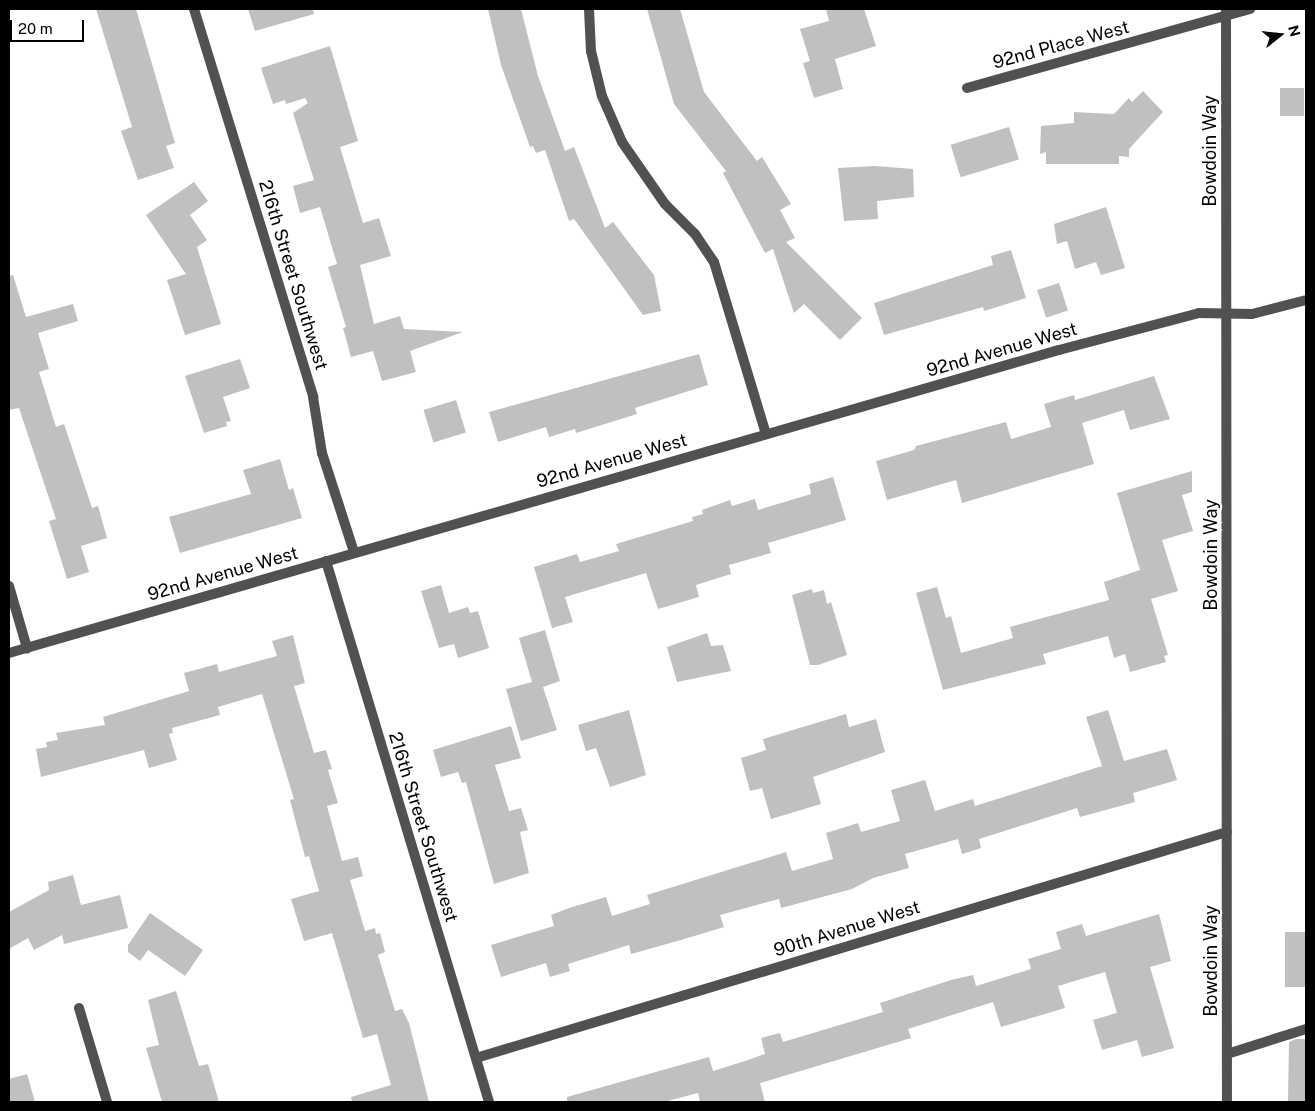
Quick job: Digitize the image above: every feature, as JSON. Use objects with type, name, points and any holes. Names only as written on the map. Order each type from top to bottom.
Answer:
[{"type":"street","name":"216th Street Southwest","points":[[194,9],[313,397],[322,453],[354,552]]},
{"type":"street","points":[[589,9],[591,51],[602,96],[622,142],[665,204],[695,234],[714,262],[766,434]]},
{"type":"street","name":"92nd Place West","points":[[967,88],[1226,12],[1250,9]]},
{"type":"street","name":"Bowdoin Way","points":[[1226,12],[1227,1102]]},
{"type":"street","name":"92nd Avenue West","points":[[9,653],[766,434],[1183,317],[1199,313],[1252,314],[1306,300]]},
{"type":"street","name":"216th Street Southwest","points":[[326,561],[489,1102]]},
{"type":"street","points":[[9,586],[27,648]]},
{"type":"street","name":"90th Avenue West","points":[[476,1058],[1227,832]]},
{"type":"street","points":[[79,1008],[107,1102]]},
{"type":"street","points":[[1227,1054],[1306,1029]]},
{"type":"building","points":[[96,9],[136,9],[175,143],[166,146],[174,168],[138,180],[121,131],[132,127]]},
{"type":"building","points":[[248,9],[313,9],[314,14],[255,31]]},
{"type":"building","points":[[488,9],[521,9],[538,76],[565,151],[574,147],[605,228],[613,222],[654,275],[661,311],[643,315],[574,219],[569,221],[545,150],[536,153],[533,146],[530,147],[501,65]]},
{"type":"building","points":[[647,9],[680,9],[704,92],[757,161],[762,157],[791,204],[780,210],[795,238],[786,242],[862,318],[840,340],[804,304],[794,313],[773,249],[765,253],[723,173],[726,171],[674,104]]},
{"type":"building","points":[[826,9],[864,9],[876,46],[835,59],[843,89],[814,98],[803,63],[810,61],[800,29],[829,21]]},
{"type":"building","points":[[330,46],[358,141],[340,147],[363,223],[379,218],[391,256],[360,265],[374,324],[400,316],[404,329],[463,332],[410,351],[416,372],[382,381],[373,351],[351,357],[343,328],[346,327],[328,267],[337,264],[320,207],[300,213],[293,186],[314,180],[293,113],[308,103],[305,98],[286,104],[285,100],[273,104],[261,68]]},
{"type":"building","points":[[1280,88],[1304,88],[1304,116],[1280,116]]},
{"type":"building","points":[[1143,91],[1163,112],[1129,149],[1129,157],[1119,156],[1119,164],[1046,164],[1046,152],[1040,154],[1041,126],[1074,123],[1074,112],[1114,114],[1129,98],[1132,102]]},
{"type":"building","points":[[1009,127],[1019,160],[961,177],[951,145]]},
{"type":"building","points":[[875,166],[913,169],[914,197],[877,201],[878,219],[844,221],[838,168]]},
{"type":"building","points":[[194,182],[208,201],[190,215],[207,240],[197,247],[221,324],[185,335],[167,280],[186,274],[146,215]]},
{"type":"building","points":[[1106,207],[1125,268],[1101,275],[1096,262],[1075,269],[1067,241],[1057,244],[1054,224]]},
{"type":"building","points":[[1011,250],[1026,298],[984,311],[983,307],[884,335],[874,303],[993,265],[991,256]]},
{"type":"building","points":[[13,275],[26,317],[73,304],[78,321],[38,333],[49,369],[39,372],[56,427],[64,424],[92,508],[98,506],[107,538],[81,546],[89,572],[67,579],[49,521],[56,519],[19,408],[9,410],[9,276]]},
{"type":"building","points":[[1059,283],[1068,311],[1046,318],[1037,290]]},
{"type":"building","points":[[699,354],[708,385],[635,408],[637,414],[576,433],[575,429],[549,437],[546,427],[498,442],[489,412]]},
{"type":"building","points":[[240,359],[250,388],[223,397],[231,421],[226,422],[227,426],[204,433],[185,376]]},
{"type":"building","points":[[1154,376],[1170,419],[1130,430],[1124,410],[1082,423],[1094,464],[962,503],[956,480],[887,500],[876,461],[914,450],[916,446],[1006,422],[1011,439],[1051,427],[1044,404],[1074,395],[1075,400]]},
{"type":"building","points":[[456,400],[466,433],[433,442],[423,410]]},
{"type":"building","points":[[280,459],[289,490],[293,488],[302,518],[180,553],[169,517],[251,494],[243,470]]},
{"type":"building","points":[[1192,471],[1192,492],[1182,495],[1193,531],[1162,540],[1178,591],[1151,599],[1168,655],[1164,656],[1166,662],[1130,672],[1125,654],[1114,658],[1108,636],[1043,654],[1046,664],[943,690],[916,593],[937,587],[946,618],[951,616],[961,653],[1013,638],[1010,627],[1109,600],[1104,582],[1140,570],[1117,493]]},
{"type":"building","points":[[833,477],[846,520],[768,543],[771,553],[729,565],[731,574],[696,585],[699,597],[658,609],[646,573],[565,597],[573,622],[552,628],[534,567],[577,554],[580,562],[619,551],[616,544],[693,521],[692,517],[703,514],[702,510],[730,500],[732,506],[755,499],[758,510],[811,494],[809,484]]},
{"type":"building","points":[[441,585],[449,613],[468,607],[470,613],[478,611],[489,648],[458,658],[454,644],[439,648],[421,591]]},
{"type":"building","points":[[812,589],[813,593],[824,590],[827,604],[831,602],[847,655],[818,665],[810,665],[792,595]]},
{"type":"building","points":[[545,630],[560,681],[543,687],[557,730],[521,741],[506,689],[532,682],[519,638]]},
{"type":"building","points":[[707,633],[711,646],[723,645],[731,671],[677,682],[667,647]]},
{"type":"building","points":[[293,635],[305,683],[294,686],[314,753],[326,750],[332,769],[328,770],[338,803],[327,806],[342,861],[358,857],[363,876],[350,880],[365,931],[375,928],[376,934],[380,933],[385,952],[378,955],[395,1011],[402,1009],[409,1023],[429,1102],[352,1102],[351,1097],[391,1085],[377,1034],[363,1038],[332,933],[304,941],[291,899],[319,891],[309,856],[305,857],[290,800],[294,799],[262,694],[218,707],[220,715],[172,728],[173,733],[169,734],[177,760],[149,768],[144,750],[41,777],[36,749],[47,747],[46,742],[58,740],[56,733],[105,725],[103,717],[189,691],[184,673],[217,664],[219,672],[277,656],[272,641]]},
{"type":"building","points":[[629,710],[646,775],[610,787],[596,748],[586,751],[578,725]]},
{"type":"building","points":[[1108,710],[1124,761],[1167,749],[1177,780],[1133,793],[1135,802],[1080,817],[1077,808],[979,839],[981,848],[962,854],[958,839],[905,854],[909,868],[873,878],[852,889],[781,908],[779,899],[720,915],[724,927],[681,940],[631,954],[629,945],[568,964],[570,971],[550,977],[546,963],[501,977],[491,945],[554,926],[551,915],[569,908],[606,897],[612,916],[650,904],[647,895],[786,852],[792,871],[833,859],[826,833],[858,823],[861,832],[900,821],[891,790],[925,780],[935,811],[973,799],[975,806],[1102,766],[1086,717]]},
{"type":"building","points":[[846,714],[849,727],[876,719],[885,752],[813,777],[821,804],[771,819],[762,788],[750,791],[741,758],[766,750],[763,739]]},
{"type":"building","points":[[511,726],[521,758],[495,765],[509,811],[521,808],[528,830],[520,832],[529,873],[494,884],[466,782],[462,783],[458,772],[441,777],[433,750]]},
{"type":"building","points":[[73,875],[81,905],[120,895],[128,928],[64,944],[62,935],[34,950],[28,938],[9,949],[9,912],[49,890],[48,882]]},
{"type":"building","points":[[150,913],[203,950],[185,976],[148,950],[140,961],[128,952],[128,945]]},
{"type":"building","points":[[1159,914],[1171,961],[1150,967],[1174,1048],[1142,1057],[1137,1040],[1102,1050],[1093,1020],[1117,1013],[1105,972],[1058,986],[1065,1008],[1001,1027],[993,1002],[908,1029],[911,1038],[760,1083],[765,1102],[700,1102],[698,1093],[664,1102],[567,1102],[567,1097],[709,1057],[713,1071],[748,1060],[765,1054],[761,1038],[780,1033],[783,1042],[883,1012],[880,1003],[951,980],[973,975],[976,986],[1031,969],[1028,959],[1061,949],[1056,932],[1082,924],[1086,936]]},
{"type":"building","points":[[1285,932],[1306,932],[1306,987],[1285,987]]},
{"type":"building","points":[[176,991],[199,1066],[208,1064],[219,1102],[162,1102],[146,1048],[159,1045],[148,1000]]},
{"type":"building","points":[[1296,1039],[1306,1039],[1306,1102],[1288,1102],[1289,1042]]},
{"type":"building","points":[[27,1074],[35,1102],[9,1102],[9,1079]]}]
